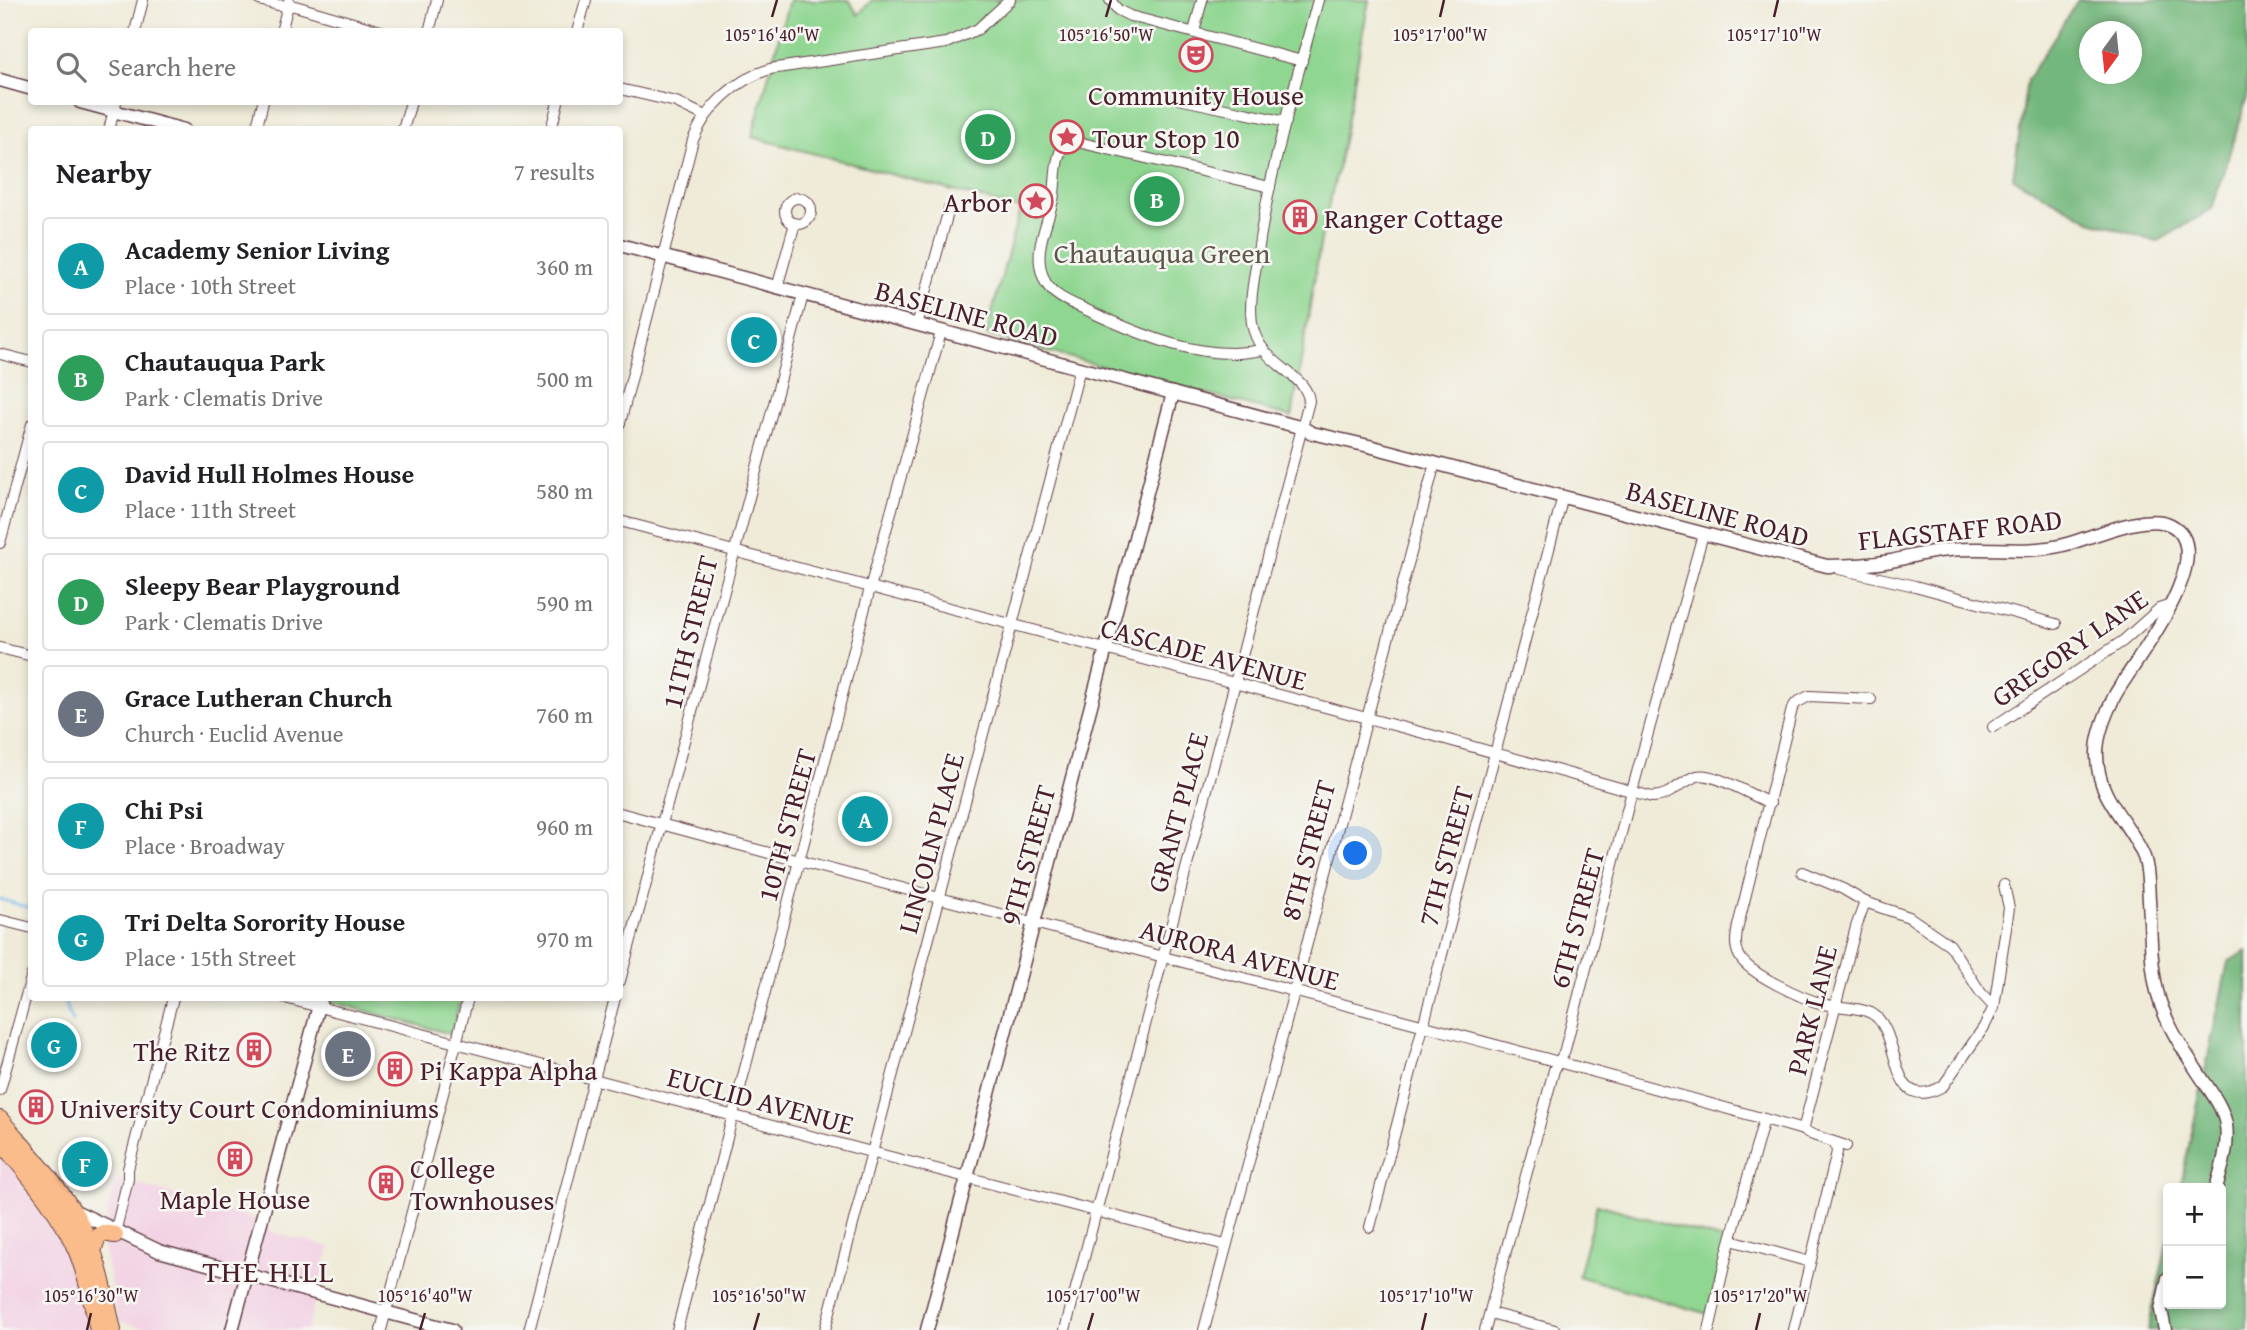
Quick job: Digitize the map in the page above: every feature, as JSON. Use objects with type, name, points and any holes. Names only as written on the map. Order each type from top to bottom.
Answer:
[{"type":"main road","points":[[0,1119],[76,1216],[93,1251],[113,1330]]},
{"type":"main road","points":[[0,1141],[66,1229],[78,1254],[98,1330]]},
{"type":"main road","points":[[51,1206],[76,1216]]},
{"type":"main road","points":[[93,1251],[98,1236],[115,1232]]},
{"type":"street","points":[[136,28],[143,0]]},
{"type":"street","points":[[259,0],[289,3],[371,28]]},
{"type":"street","points":[[430,28],[436,0]]},
{"type":"street","points":[[578,28],[586,0]]},
{"type":"street","points":[[623,412],[694,140],[705,116],[729,91],[756,74],[776,68],[951,42],[985,24],[1010,0]]},
{"type":"street","points":[[1110,0],[1118,10],[1126,14],[1302,61]]},
{"type":"street","points":[[1194,32],[1202,0]]},
{"type":"street","points":[[1270,187],[1074,140],[1065,143],[1060,153],[1053,200],[1042,235],[1039,254],[1042,273],[1051,290],[1074,304],[1163,341],[1230,353],[1262,351],[1255,337],[1251,306],[1270,187],[1318,0]]},
{"type":"street","points":[[282,28],[289,3]]},
{"type":"street","points":[[0,80],[28,88]]},
{"type":"street","points":[[623,90],[676,102],[705,116]]},
{"type":"street","points":[[1179,99],[1286,122]]},
{"type":"street","points":[[257,126],[262,105]]},
{"type":"street","points":[[404,126],[410,105]]},
{"type":"street","points":[[552,126],[557,105]]},
{"type":"street","points":[[110,126],[115,106],[172,126]]},
{"type":"street","points":[[917,325],[949,209]]},
{"type":"street","points":[[777,288],[795,223]]},
{"type":"street","name":"BASELINE ROAD","points":[[623,246],[1303,428],[1312,433],[2056,624]]},
{"type":"street","name":"11TH STREET","points":[[623,970],[803,295]]},
{"type":"street","name":"10TH STREET","points":[[677,1330],[870,589],[941,331]]},
{"type":"street","name":"GRANT PLACE","points":[[1065,1330],[1309,401],[1307,392],[1262,351]]},
{"type":"street","points":[[0,354],[28,361]]},
{"type":"street","name":"LINCOLN PLACE","points":[[825,1330],[1080,368]]},
{"type":"street","name":"9TH STREET","points":[[927,1330],[1173,393]]},
{"type":"street","points":[[0,543],[28,439]]},
{"type":"street","name":"8TH STREET","points":[[1204,1330],[1435,463]]},
{"type":"street","name":"7TH STREET","points":[[1370,1227],[1563,496]]},
{"type":"street","name":"CASCADE AVENUE","points":[[623,522],[1496,752],[1652,797],[1662,797],[1697,776],[1709,776],[1770,803]]},
{"type":"street","name":"FLAGSTAFF ROAD","points":[[1826,566],[1860,565],[1947,550],[2046,549],[2116,528],[2155,522],[2171,525],[2181,534],[2186,542],[2186,568],[2171,605],[2115,696],[2101,729],[2097,762],[2101,786],[2108,801],[2144,859],[2148,875],[2150,947],[2158,994],[2172,1028],[2223,1114],[2226,1141],[2217,1183]]},
{"type":"street","name":"6TH STREET","points":[[1485,1330],[1553,1072],[1564,1053],[1703,534]]},
{"type":"street","name":"GREGORY LANE","points":[[1993,727],[2123,641],[2159,609],[2171,605]]},
{"type":"street","points":[[0,648],[28,655]]},
{"type":"street","points":[[1871,699],[1809,696],[1791,709],[1738,926],[1738,955],[1750,969],[1806,998],[1836,1007],[1863,1010],[1879,1020],[1884,1027],[1902,1082],[1910,1090],[1925,1094],[1943,1086],[1984,1027],[1994,1007],[2009,908],[2004,885]]},
{"type":"street","name":"AURORA AVENUE","points":[[623,814],[1034,925],[1559,1062],[1803,1130],[1846,1146]]},
{"type":"street","points":[[1802,872],[1843,889],[1865,902],[1909,917],[1950,945],[1981,993],[1994,1007]]},
{"type":"street","name":"PARK LANE","points":[[1803,1130],[1856,927],[1865,902]]},
{"type":"street","points":[[0,920],[28,927]]},
{"type":"street","points":[[0,1090],[28,988]]},
{"type":"street","points":[[115,1232],[128,1169],[172,1001]]},
{"type":"street","points":[[381,1330],[467,1001]]},
{"type":"street","points":[[529,1330],[614,1001]]},
{"type":"street","points":[[232,1330],[320,1002]]},
{"type":"street","name":"EUCLID AVENUE","points":[[320,1002],[456,1044],[1225,1245]]},
{"type":"street","points":[[1709,1330],[1765,1119]]},
{"type":"street","points":[[1794,1330],[1837,1152],[1835,1143]]},
{"type":"street","points":[[76,1216],[115,1232],[124,1240],[132,1240],[159,1251],[452,1330]]},
{"type":"street","points":[[1731,1240],[1810,1262]]},
{"type":"street","points":[[2163,1301],[2161,1310],[2165,1330]]},
{"type":"street","points":[[1490,1313],[1554,1330]]},
{"type":"shaded area","points":[[0,1149],[43,1202],[76,1261],[93,1330],[0,1330]]},
{"type":"shaded area","points":[[116,1178],[246,1216],[275,1233],[330,1247],[307,1330],[151,1330],[118,1321],[104,1248],[107,1211]]},
{"type":"green space","name":"Chautauqua Green","points":[[789,0],[849,0],[858,15],[872,0],[1369,0],[1338,168],[1322,233],[1292,417],[986,335],[1020,209],[752,137]]},
{"type":"green space","points":[[2078,0],[2247,0],[2247,97],[2212,209],[2157,242],[2091,221],[2013,178],[2027,80]]},
{"type":"green space","points":[[2247,951],[2247,1330],[2148,1330],[2163,1262],[2163,1309],[2226,1309],[2226,1183],[2181,1183],[2228,962]]},
{"type":"green space","points":[[329,1001],[460,1001],[451,1034]]},
{"type":"green space","points":[[1597,1204],[1727,1241],[1708,1314],[1578,1276]]},
{"type":"waterway","points":[[0,899],[28,907]]},
{"type":"waterway","points":[[65,1001],[72,1022]]},
{"type":"place","name":"Community House","points":[[1196,55]]},
{"type":"place","name":"Sleepy Bear Playground","points":[[988,137]]},
{"type":"place","name":"Tour Stop 10","points":[[1067,137]]},
{"type":"place","name":"Chautauqua Park","points":[[1157,199]]},
{"type":"place","name":"Arbor","points":[[1036,201]]},
{"type":"place","name":"Ranger Cottage","points":[[1300,217]]},
{"type":"place","name":"David Hull Holmes House","points":[[754,340]]},
{"type":"place","name":"Academy Senior Living","points":[[865,819]]},
{"type":"place","name":"Tri Delta Sorority House","points":[[54,1045]]},
{"type":"place","name":"The Ritz","points":[[254,1050]]},
{"type":"place","name":"Grace Lutheran Church","points":[[348,1054]]},
{"type":"place","name":"Pi Kappa Alpha","points":[[395,1069]]},
{"type":"place","name":"University Court Condominiums","points":[[36,1107]]},
{"type":"place","name":"Maple House","points":[[235,1159]]},
{"type":"place","name":"Chi Psi","points":[[85,1164]]},
{"type":"place","name":"College Townhouses","points":[[386,1183]]},
{"type":"district","name":"THE HILL","points":[[269,1271]]}]
